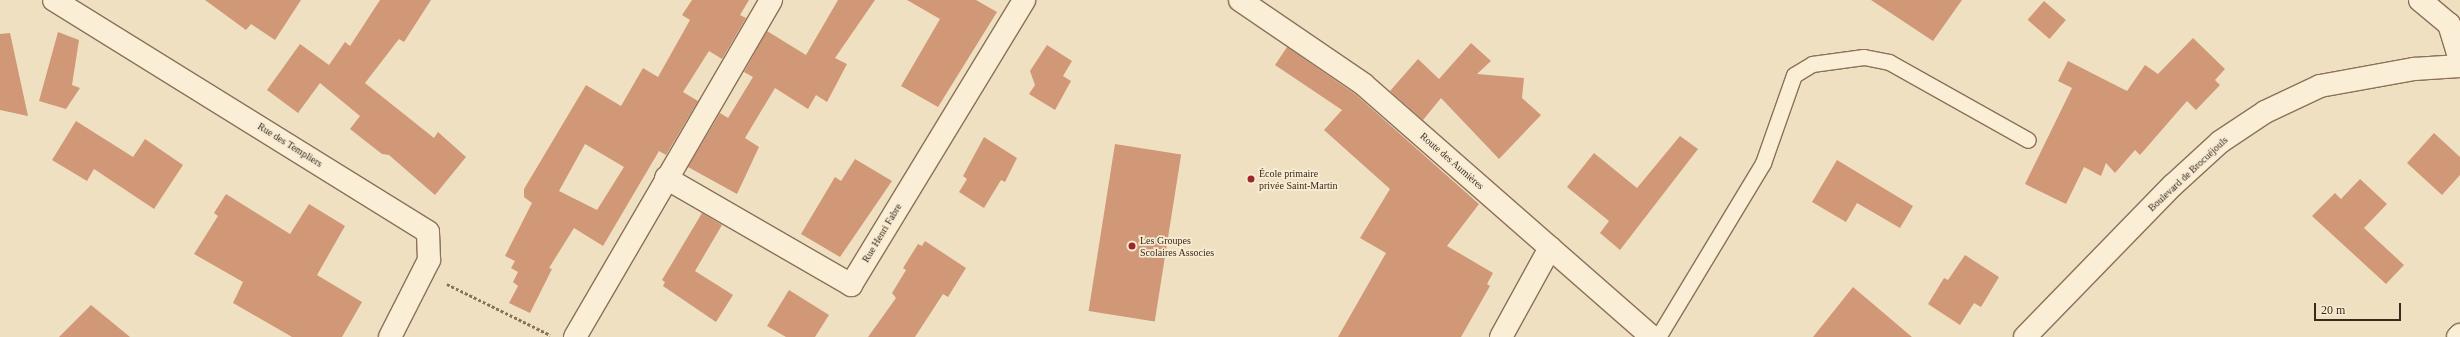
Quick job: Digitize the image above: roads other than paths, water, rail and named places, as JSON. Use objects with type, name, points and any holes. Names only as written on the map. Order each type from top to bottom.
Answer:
[{"type":"street","name":"Rue des Templiers","points":[[54,0],[428,232],[429,260],[424,273],[390,337]]},
{"type":"street","points":[[575,337],[666,178],[771,0]]},
{"type":"street","name":"Rue Henri Fabre","points":[[666,178],[851,285],[1024,0]]},
{"type":"street","name":"Route des Aumières","points":[[1240,0],[1364,84],[1652,337]]},
{"type":"street","points":[[2420,0],[2449,24],[2460,60]]},
{"type":"street","name":"Boulevard de Brocuéjouls","points":[[2025,337],[2183,176],[2220,142],[2264,112],[2320,86],[2414,69],[2460,66]]},
{"type":"street","points":[[1501,337],[1550,248]]},
{"type":"lane","points":[[1658,337],[1763,163],[1794,75],[1812,64],[1864,57],[1889,62],[2028,140]]},
{"type":"place","name":"École primaire privée Saint-Martin","points":[[1251,179]]},
{"type":"place","name":"Les Groupes Scolaires Associes","points":[[1132,246]]}]
